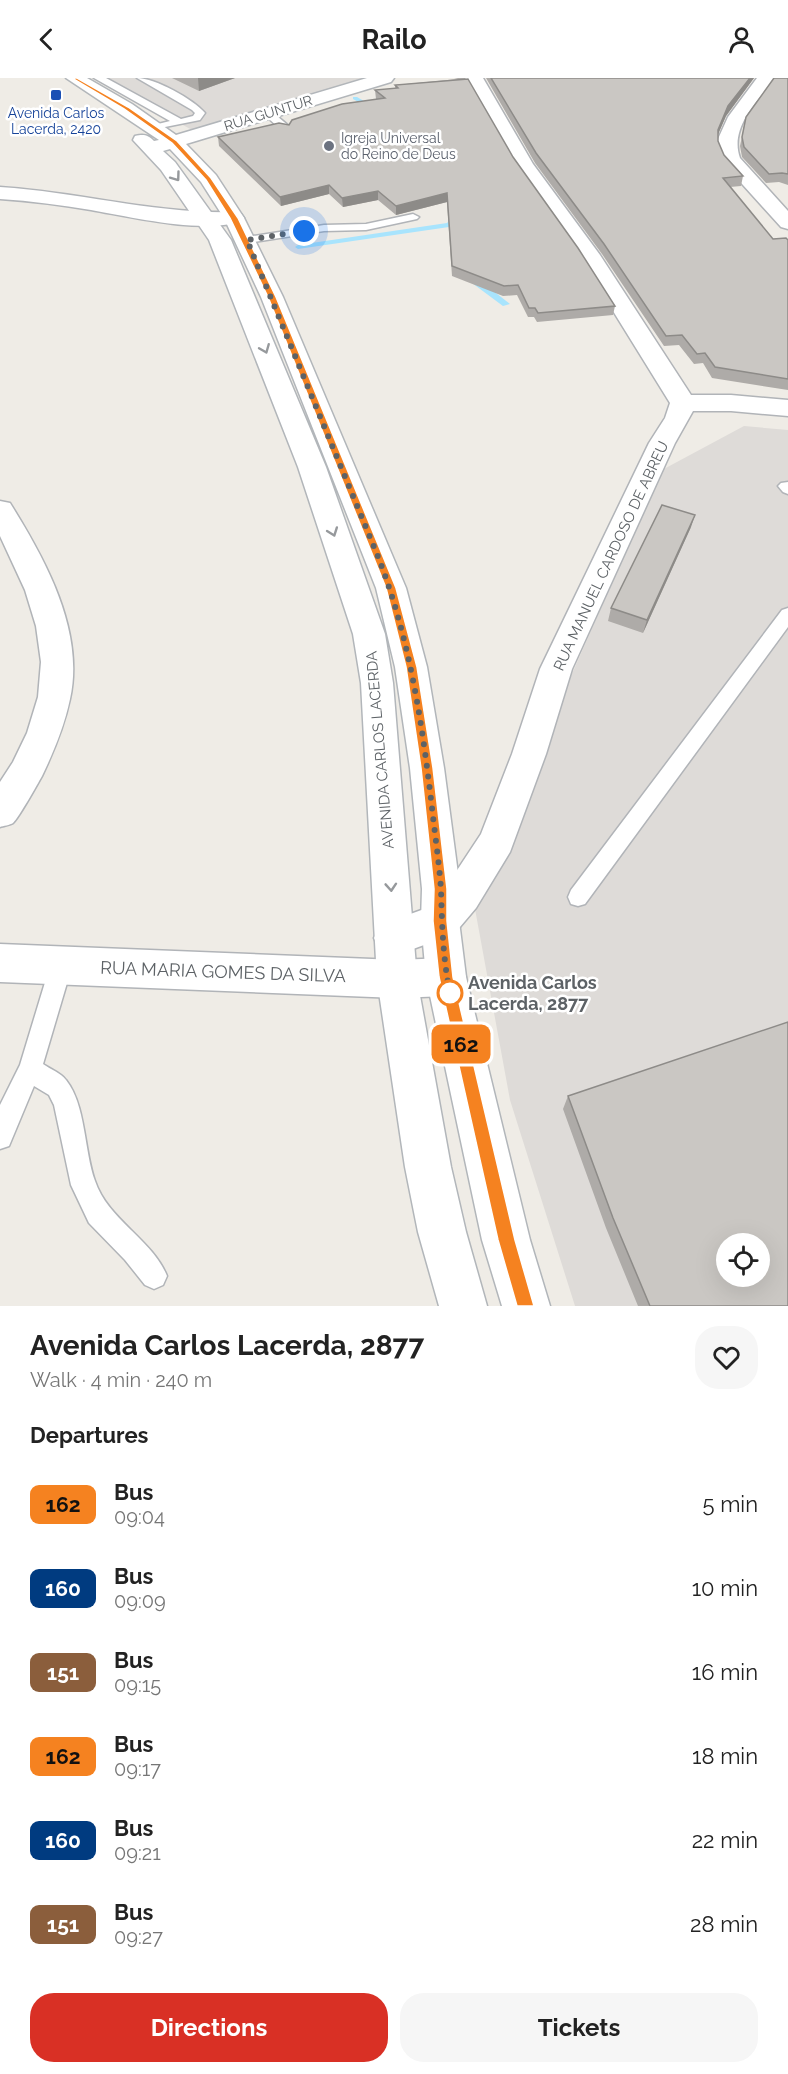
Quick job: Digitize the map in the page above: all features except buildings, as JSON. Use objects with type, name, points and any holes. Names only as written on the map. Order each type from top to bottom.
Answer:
[{"type":"main road","name":"AVENIDA CARLOS LACERDA","points":[[48,78],[75,91],[128,127],[164,135]]},
{"type":"main road","name":"AVENIDA CARLOS LACERDA","points":[[75,78],[164,135],[209,179],[364,520],[391,588],[411,667],[427,768],[441,889],[440,921],[446,977],[506,1240],[526,1306]]},
{"type":"main road","name":"RUA GUNTUR","points":[[164,135],[268,113],[385,78]]},
{"type":"main road","points":[[474,78],[524,165],[636,327],[683,403],[731,403],[788,408]]},
{"type":"main road","points":[[766,78],[728,133],[725,150],[731,160],[788,223]]},
{"type":"main road","points":[[763,196],[785,191]]},
{"type":"main road","points":[[0,194],[79,200],[229,226]]},
{"type":"main road","name":"AVENIDA CARLOS LACERDA","points":[[229,226],[220,240],[292,415],[369,634],[377,683],[397,979],[428,1167],[442,1232],[463,1306]]},
{"type":"main road","name":"RUA MANUEL CARDOSO DE ABREU","points":[[394,938],[440,921],[462,896],[497,841],[529,754],[556,669],[572,630],[662,443],[678,418],[683,403]]},
{"type":"main road","points":[[0,510],[24,552],[53,627],[58,649],[58,681],[46,732],[26,774],[0,812]]},
{"type":"main road","name":"RUA MARIA GOMES DA SILVA","points":[[0,963],[397,979],[446,977]]},
{"type":"lane","points":[[99,78],[164,135],[197,118],[200,113],[195,108],[142,78]]},
{"type":"lane","points":[[268,113],[286,129]]},
{"type":"lane","points":[[229,226],[366,227],[413,217]]},
{"type":"lane","points":[[579,897],[788,614]]},
{"type":"lane","points":[[0,1137],[14,1100],[30,1069],[61,966]]},
{"type":"lane","points":[[30,1069],[57,1087],[65,1102],[83,1185],[98,1214],[134,1251],[154,1276]]},
{"type":"shaded area","points":[[98,78],[364,78],[192,130]]},
{"type":"shaded area","points":[[744,426],[788,430],[788,1306],[575,1306],[510,1100],[473,898],[662,470]]},
{"type":"waterway","points":[[355,98],[373,108]]},
{"type":"waterway","points":[[298,247],[449,225],[456,216]]},
{"type":"waterway","points":[[475,281],[506,304]]},
{"type":"bus line","name":"162","points":[[75,78],[126,108],[174,142],[209,179],[234,218],[247,240],[272,297],[391,588],[411,667],[427,768],[441,889],[440,921],[446,977],[506,1240],[526,1306]]},
{"type":"place","name":"Avenida Carlos Lacerda, 2420","points":[[56,95]]},
{"type":"place","name":"Igreja Universal do Reino de Deus","points":[[329,146]]},
{"type":"place","name":"Avenida Carlos Lacerda, 2877","points":[[450,993]]},
{"type":"route","points":[[304,231],[247,240],[391,588],[402,627],[411,667],[427,768],[441,889],[440,921],[446,977],[451,998],[450,993]]}]
